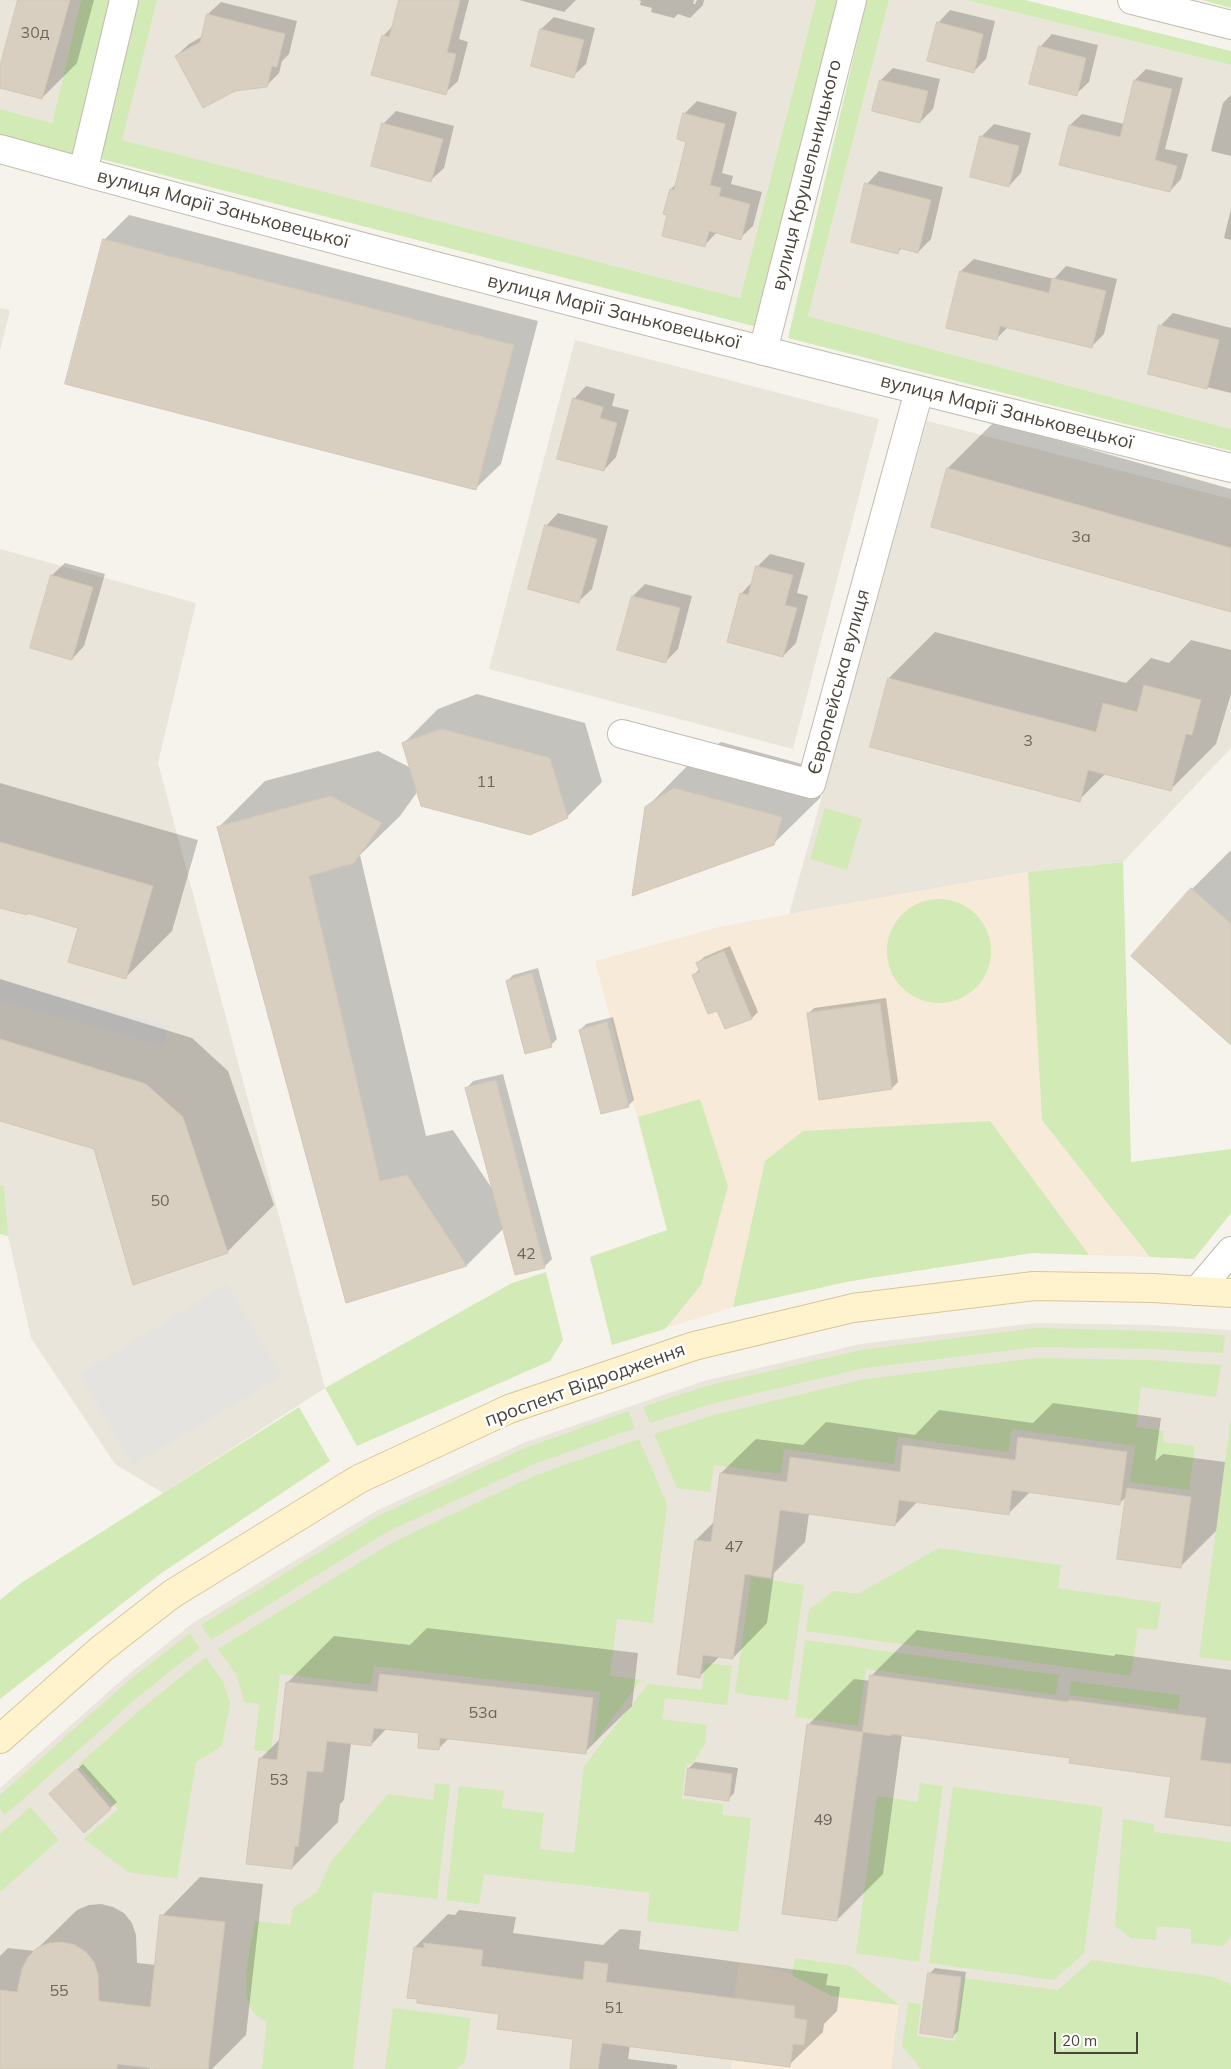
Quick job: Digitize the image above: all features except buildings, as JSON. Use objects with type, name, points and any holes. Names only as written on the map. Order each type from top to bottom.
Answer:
[{"type":"main road","name":"проспект Відродження","points":[[0,1739],[100,1650],[172,1594],[359,1479],[509,1409],[694,1346],[853,1308],[1034,1286],[1153,1288],[1231,1293]]},
{"type":"street","points":[[83,172],[124,0]]},
{"type":"street","name":"вулиця Крушельницького","points":[[763,351],[852,0]]},
{"type":"street","points":[[1132,0],[1231,25]]},
{"type":"street","name":"вулиця Марії Заньковецької","points":[[0,149],[544,295],[919,391],[1231,468]]},
{"type":"street","name":"Європейська вулиця","points":[[622,734],[811,784],[919,391]]},
{"type":"street","points":[[1197,1291],[1231,1251]]},
{"type":"shaded area","points":[[0,0],[81,0],[52,123],[0,109]]},
{"type":"shaded area","points":[[157,0],[816,0],[740,298],[121,140]]},
{"type":"shaded area","points":[[889,0],[965,0],[1231,65],[1231,429],[808,316]]},
{"type":"shaded area","points":[[0,308],[10,310],[0,350]]},
{"type":"shaded area","points":[[575,340],[879,419],[793,749],[489,669]]},
{"type":"shaded area","points":[[927,421],[1231,499],[1231,748],[1123,862],[1028,872],[789,914]]},
{"type":"shaded area","points":[[0,549],[196,603],[158,763],[325,1388],[163,1493],[115,1464],[31,1338],[8,1236],[0,1234]]},
{"type":"shaded area","points":[[1123,862],[1131,1163],[1150,1257],[1033,1253],[851,1281],[733,1307],[612,1345],[590,1257],[667,1230],[595,961],[719,927],[1028,872]]},
{"type":"shaded area","points":[[0,980],[169,1026],[164,1046],[0,1001]]},
{"type":"shaded area","points":[[227,1284],[282,1376],[133,1465],[79,1374]]},
{"type":"shaded area","points":[[1036,1323],[1152,1325],[1231,1330],[1231,2069],[0,2069],[0,1788],[124,1678],[193,1623],[376,1511],[523,1443],[704,1381],[860,1344]]},
{"type":"shaded area","points":[[739,1962],[785,1972],[832,1996],[899,2005],[891,2069],[731,2069],[732,2060],[793,2044],[804,2045],[807,2020],[794,2018],[795,2006],[734,1999]]},
{"type":"green space","points":[[81,0],[116,0],[79,157],[0,136],[0,109],[52,123]]},
{"type":"green space","points":[[137,0],[157,0],[122,140],[740,298],[816,0],[840,0],[757,327],[97,158]]},
{"type":"green space","points":[[867,0],[889,0],[808,316],[1231,429],[1231,451],[788,338]]},
{"type":"green space","points":[[965,0],[1025,0],[1231,51],[1231,65]]},
{"type":"green space","points":[[1202,0],[1231,0],[1231,8]]},
{"type":"green space","points":[[825,808],[862,819],[847,870],[810,859]]},
{"type":"green space","points":[[1123,862],[1131,1162],[1231,1149],[1231,1213],[1194,1259],[1150,1257],[1042,1120],[1028,872]]},
{"type":"green space","points":[[939,899],[959,903],[976,914],[987,931],[991,951],[987,971],[976,988],[959,999],[939,1003],[919,999],[902,988],[891,971],[887,951],[891,931],[902,914],[919,903]]},
{"type":"green space","points":[[700,1099],[728,1186],[701,1285],[665,1329],[612,1345],[590,1257],[667,1230],[638,1117]]},
{"type":"green space","points":[[990,1121],[1089,1255],[1032,1253],[851,1281],[733,1307],[765,1161],[803,1131]]},
{"type":"green space","points":[[0,1185],[4,1186],[8,1236],[0,1234]]},
{"type":"green space","points":[[546,1272],[563,1340],[550,1361],[357,1446],[325,1388],[512,1283]]},
{"type":"green space","points":[[1036,1328],[1225,1335],[1223,1353],[1151,1349],[1037,1347],[864,1368],[711,1404],[650,1423],[643,1407],[706,1386],[861,1350]]},
{"type":"green space","points":[[1037,1358],[1150,1360],[1221,1365],[1216,1397],[1141,1387],[1136,1427],[1164,1431],[1163,1442],[1195,1446],[1189,1490],[1130,1482],[1135,1446],[1012,1429],[1008,1452],[898,1437],[894,1464],[784,1449],[781,1474],[714,1465],[710,1492],[677,1488],[654,1434],[714,1415],[865,1379]]},
{"type":"green space","points":[[299,1407],[330,1461],[160,1574],[0,1699],[0,1600],[21,1583]]},
{"type":"green space","points":[[628,1411],[635,1428],[532,1465],[387,1532],[211,1640],[201,1625],[378,1516],[525,1448]]},
{"type":"green space","points":[[1231,1418],[1231,1661],[1199,1657]]},
{"type":"green space","points":[[639,1439],[667,1504],[653,1623],[617,1619],[610,1676],[641,1680],[594,1743],[600,1692],[374,1666],[371,1685],[280,1674],[271,1752],[254,1750],[259,1704],[244,1702],[237,1676],[218,1649],[393,1542],[536,1475]]},
{"type":"green space","points":[[939,1548],[1061,1565],[1058,1588],[1161,1603],[1157,1630],[1138,1628],[1131,1676],[806,1631],[809,1610],[833,1591],[858,1594]]},
{"type":"green space","points":[[751,1577],[804,1585],[788,1700],[735,1693]]},
{"type":"green space","points":[[190,1633],[200,1648],[139,1696],[5,1815],[0,1809],[0,1795],[127,1682]]},
{"type":"green space","points":[[805,1640],[1059,1675],[1056,1695],[866,1669],[858,1726],[795,1717]]},
{"type":"green space","points":[[206,1657],[223,1682],[230,1702],[222,1746],[196,1762],[177,1879],[128,1872],[84,1839],[118,1809],[78,1765],[146,1705]]},
{"type":"green space","points":[[705,1663],[732,1666],[727,1705],[665,1698],[662,1719],[707,1725],[705,1744],[692,1764],[686,1763],[682,1799],[723,1804],[723,1815],[751,1818],[738,1932],[647,1921],[650,1893],[484,1874],[479,1904],[446,1900],[459,1786],[504,1791],[502,1808],[544,1813],[540,1849],[574,1853],[584,1766],[648,1684],[702,1690]]},
{"type":"green space","points":[[1071,1681],[1180,1695],[1178,1710],[1069,1695]]},
{"type":"green space","points":[[435,1783],[450,1785],[437,1899],[373,1892],[353,2069],[262,2069],[267,2021],[255,2014],[249,2005],[246,1982],[255,1921],[290,1925],[293,1908],[317,1892],[332,1860],[388,1794],[433,1800]]},
{"type":"green space","points":[[920,1783],[943,1786],[919,1962],[856,1953],[877,1796],[918,1802]]},
{"type":"green space","points":[[953,1787],[1103,1807],[1084,1953],[1054,1980],[929,1963]]},
{"type":"green space","points":[[30,1807],[59,1840],[0,1892],[0,1834]]},
{"type":"green space","points":[[1123,1819],[1154,1824],[1154,1832],[1231,1842],[1231,1936],[1224,1946],[1191,1943],[1191,1929],[1157,1926],[1156,1940],[1131,1938],[1115,1926]]},
{"type":"green space","points":[[795,1958],[851,1966],[899,2005],[832,1996],[792,1975]]},
{"type":"green space","points":[[1092,1960],[1214,1977],[1228,1983],[1231,1987],[1231,2069],[921,2069],[902,2046],[908,2002],[921,2004],[917,2036],[955,2041],[964,1978],[1058,1990]]},
{"type":"green space","points":[[393,2008],[471,2018],[465,2062],[456,2069],[385,2069]]}]
